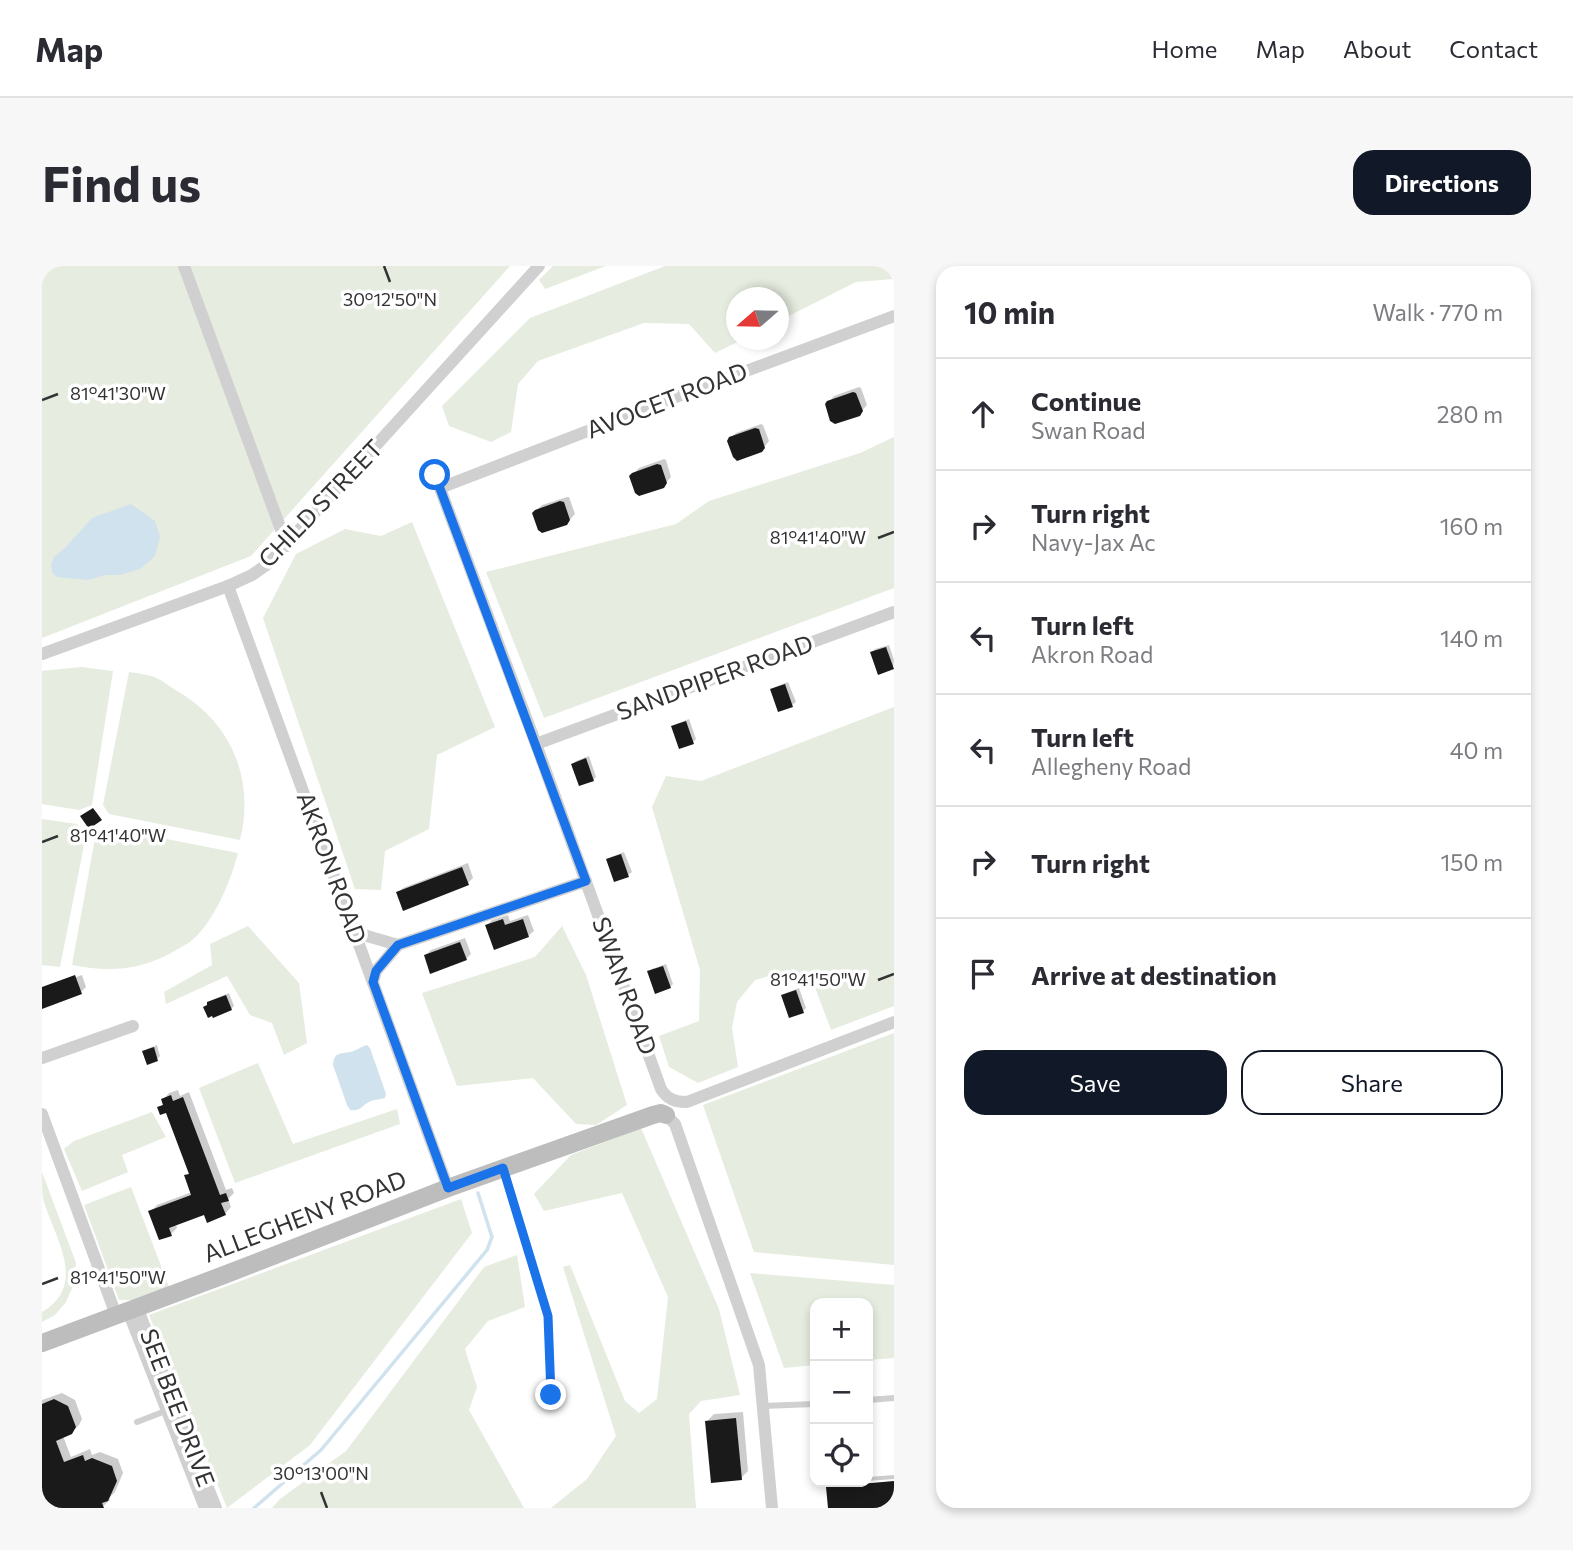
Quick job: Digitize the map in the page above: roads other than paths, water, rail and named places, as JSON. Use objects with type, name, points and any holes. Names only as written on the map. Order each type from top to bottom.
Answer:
[{"type":"street","points":[[184,266],[287,546]]},
{"type":"street","name":"CHILD STREET","points":[[42,654],[228,586],[270,563],[539,266]]},
{"type":"street","name":"AVOCET ROAD","points":[[437,482],[656,405],[894,316]]},
{"type":"street","name":"SWAN ROAD","points":[[437,482],[665,1096],[758,1365],[772,1508]]},
{"type":"street","name":"AKRON ROAD","points":[[228,586],[448,1188]]},
{"type":"street","name":"SANDPIPER ROAD","points":[[536,744],[894,612]]},
{"type":"street","points":[[373,982],[376,971],[398,945],[586,881]]},
{"type":"street","points":[[354,930],[398,945]]},
{"type":"street","name":"ALLEGHENY ROAD","points":[[42,1343],[448,1188],[661,1113],[678,1102],[687,1102],[894,1022]]},
{"type":"street","points":[[42,1058],[133,1026]]},
{"type":"street","name":"SEE BEE DRIVE","points":[[42,1114],[216,1508]]},
{"type":"street","name":"SEE BEE DRIVE","points":[[171,1408],[205,1508]]},
{"type":"lane","points":[[503,1168],[548,1316],[551,1395]]},
{"type":"lane","points":[[873,1400],[894,1398]]},
{"type":"lane","points":[[762,1406],[810,1405]]},
{"type":"lane","points":[[137,1422],[171,1408]]},
{"type":"water","points":[[131,504],[155,521],[160,537],[155,556],[140,569],[88,580],[57,577],[52,572],[54,557],[92,518]]},
{"type":"water","points":[[367,1045],[386,1094],[385,1098],[371,1101],[357,1110],[350,1110],[333,1065],[334,1061],[338,1054]]},
{"type":"waterway","points":[[254,1508],[321,1450],[487,1250],[492,1237],[478,1193]]}]
